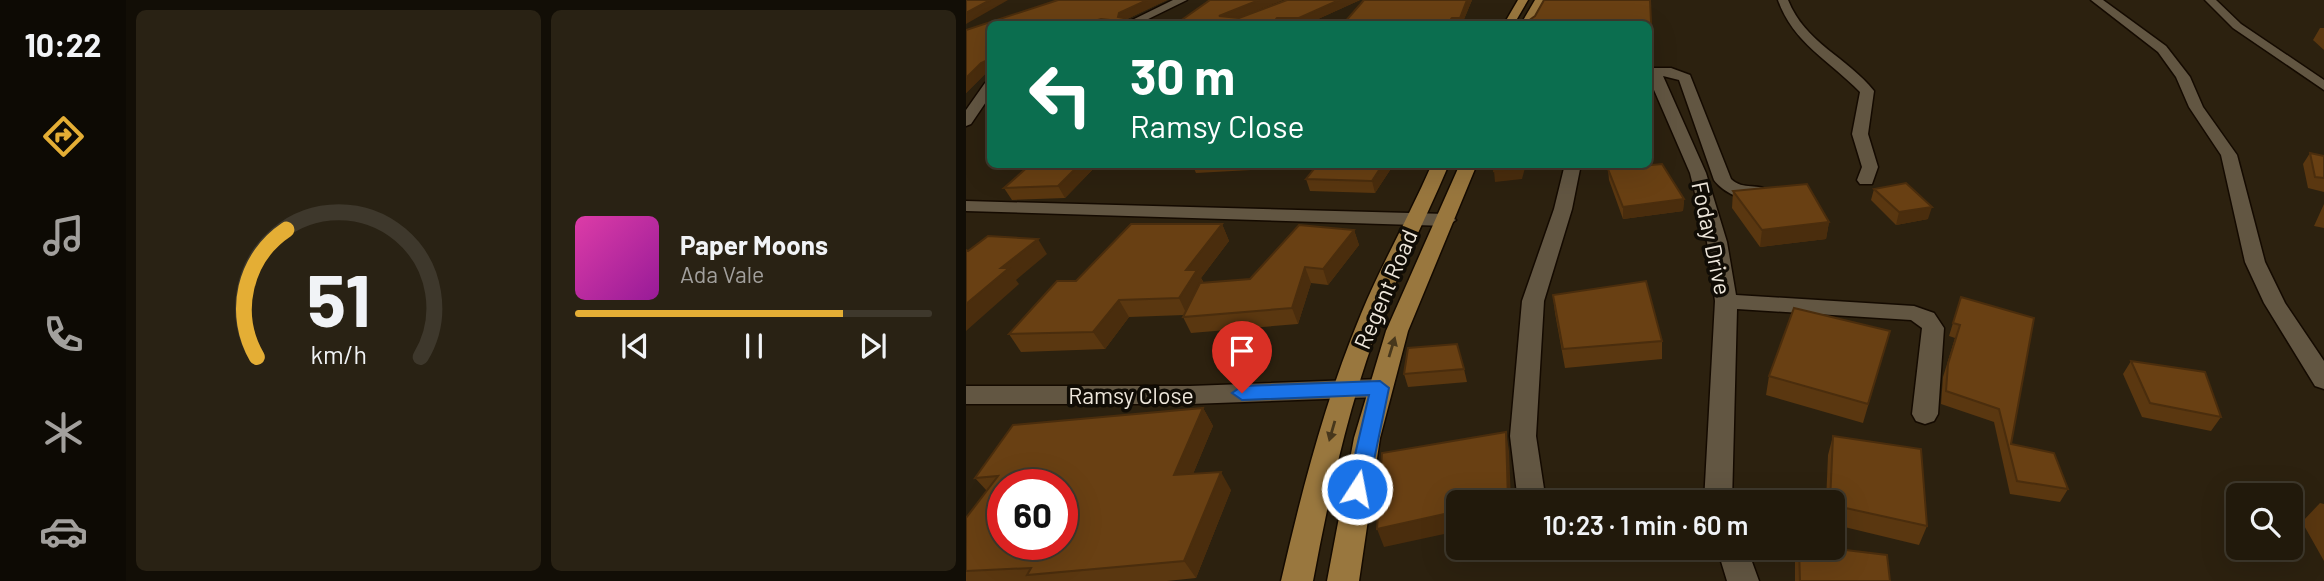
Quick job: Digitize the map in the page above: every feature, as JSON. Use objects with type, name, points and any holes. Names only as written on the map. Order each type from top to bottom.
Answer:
[{"type":"main road","points":[[1511,21],[1523,0]]},
{"type":"main road","points":[[1528,21],[1540,0]]},
{"type":"main road","name":"Regent Road","points":[[1297,581],[1344,390],[1365,331],[1439,168]]},
{"type":"main road","name":"Regent Road","points":[[1343,581],[1352,515],[1380,388],[1397,331],[1467,168]]},
{"type":"street","points":[[1136,21],[1182,0]]},
{"type":"street","points":[[1783,0],[1788,17],[1809,44],[1853,75],[1867,91],[1860,134],[1870,167],[1866,180]]},
{"type":"street","points":[[2096,0],[2162,50],[2183,77],[2196,107],[2229,155],[2255,262],[2276,303],[2324,380]]},
{"type":"street","points":[[2210,0],[2228,19],[2324,86]]},
{"type":"street","points":[[1652,72],[1671,72],[1685,78],[1723,180],[1731,190],[1739,193],[1774,191]]},
{"type":"street","name":"Foday Drive","points":[[1652,72],[1698,173],[1717,242],[1726,300],[1718,490]]},
{"type":"street","points":[[969,117],[987,90]]},
{"type":"street","points":[[969,117],[987,113]]},
{"type":"street","points":[[1530,490],[1523,436],[1533,301],[1563,209],[1572,168]]},
{"type":"street","points":[[966,206],[1447,220]]},
{"type":"street","points":[[1726,300],[1914,313],[1926,318],[1933,328],[1925,414]]},
{"type":"street","name":"Ramsy Close","points":[[966,395],[1177,395],[1380,388]]},
{"type":"street","points":[[1736,560],[1743,581]]},
{"type":"building","points":[[966,0],[990,0],[966,13]]},
{"type":"building","points":[[1058,0],[1147,0],[1119,13],[1118,17],[1124,18],[1119,21],[994,21]]},
{"type":"building","points":[[1210,0],[1259,0],[1219,16],[1239,18],[1287,0],[1339,0],[1299,18],[1277,18],[1274,21],[1180,21]]},
{"type":"building","points":[[1364,0],[1467,0],[1460,18],[1452,18],[1450,21],[1346,21]]},
{"type":"building","points":[[1544,0],[1650,0],[1651,21],[1528,21],[1535,16]]},
{"type":"building","points":[[987,23],[987,60],[966,78],[966,30]]},
{"type":"building","points":[[2310,153],[2324,156],[2324,178],[2315,177]]},
{"type":"building","points":[[1662,164],[1684,199],[1623,207],[1608,169],[1652,168],[1652,165]]},
{"type":"building","points":[[1026,168],[1076,168],[1058,186],[1004,188]]},
{"type":"building","points":[[1315,168],[1380,168],[1372,181],[1306,179]]},
{"type":"building","points":[[1494,168],[1521,168],[1494,171]]},
{"type":"building","points":[[1906,183],[1932,207],[1899,212],[1874,189]]},
{"type":"building","points":[[1807,184],[1829,222],[1762,230],[1733,191]]},
{"type":"building","points":[[1131,224],[1222,224],[1186,270],[1197,270],[1179,298],[1119,300],[1093,332],[1009,334],[1057,281],[1076,281]]},
{"type":"building","points":[[1299,225],[1354,230],[1323,269],[1305,267],[1292,308],[1183,317],[1200,283],[1250,279]]},
{"type":"building","points":[[988,236],[1038,239],[1001,268],[1009,268],[966,304],[966,250]]},
{"type":"building","points":[[1646,281],[1662,341],[1563,349],[1553,295]]},
{"type":"building","points":[[1961,297],[2034,318],[2011,444],[2054,453],[2068,489],[2017,481],[1999,409],[1946,391],[1948,364],[1960,325],[1953,323]]},
{"type":"building","points":[[1794,308],[1890,331],[1868,404],[1769,376]]},
{"type":"building","points":[[1457,344],[1464,369],[1404,374],[1408,348]]},
{"type":"building","points":[[2131,361],[2205,372],[2221,417],[2150,403]]},
{"type":"building","points":[[1203,408],[1174,475],[1221,472],[1184,561],[1027,575],[1031,568],[966,571],[966,518],[987,490],[987,560],[1078,560],[1078,469],[987,469],[987,477],[975,478],[1013,425]]},
{"type":"building","points":[[1506,432],[1508,490],[1446,490],[1446,514],[1377,529],[1382,453]]},
{"type":"building","points":[[1833,436],[1921,449],[1927,526],[1845,508],[1845,490],[1831,490]]},
{"type":"building","points":[[1845,550],[1887,555],[1890,581],[1800,581],[1799,560],[1845,560]]},
{"type":"route","points":[[1242,393],[1380,388],[1357,489]]}]
